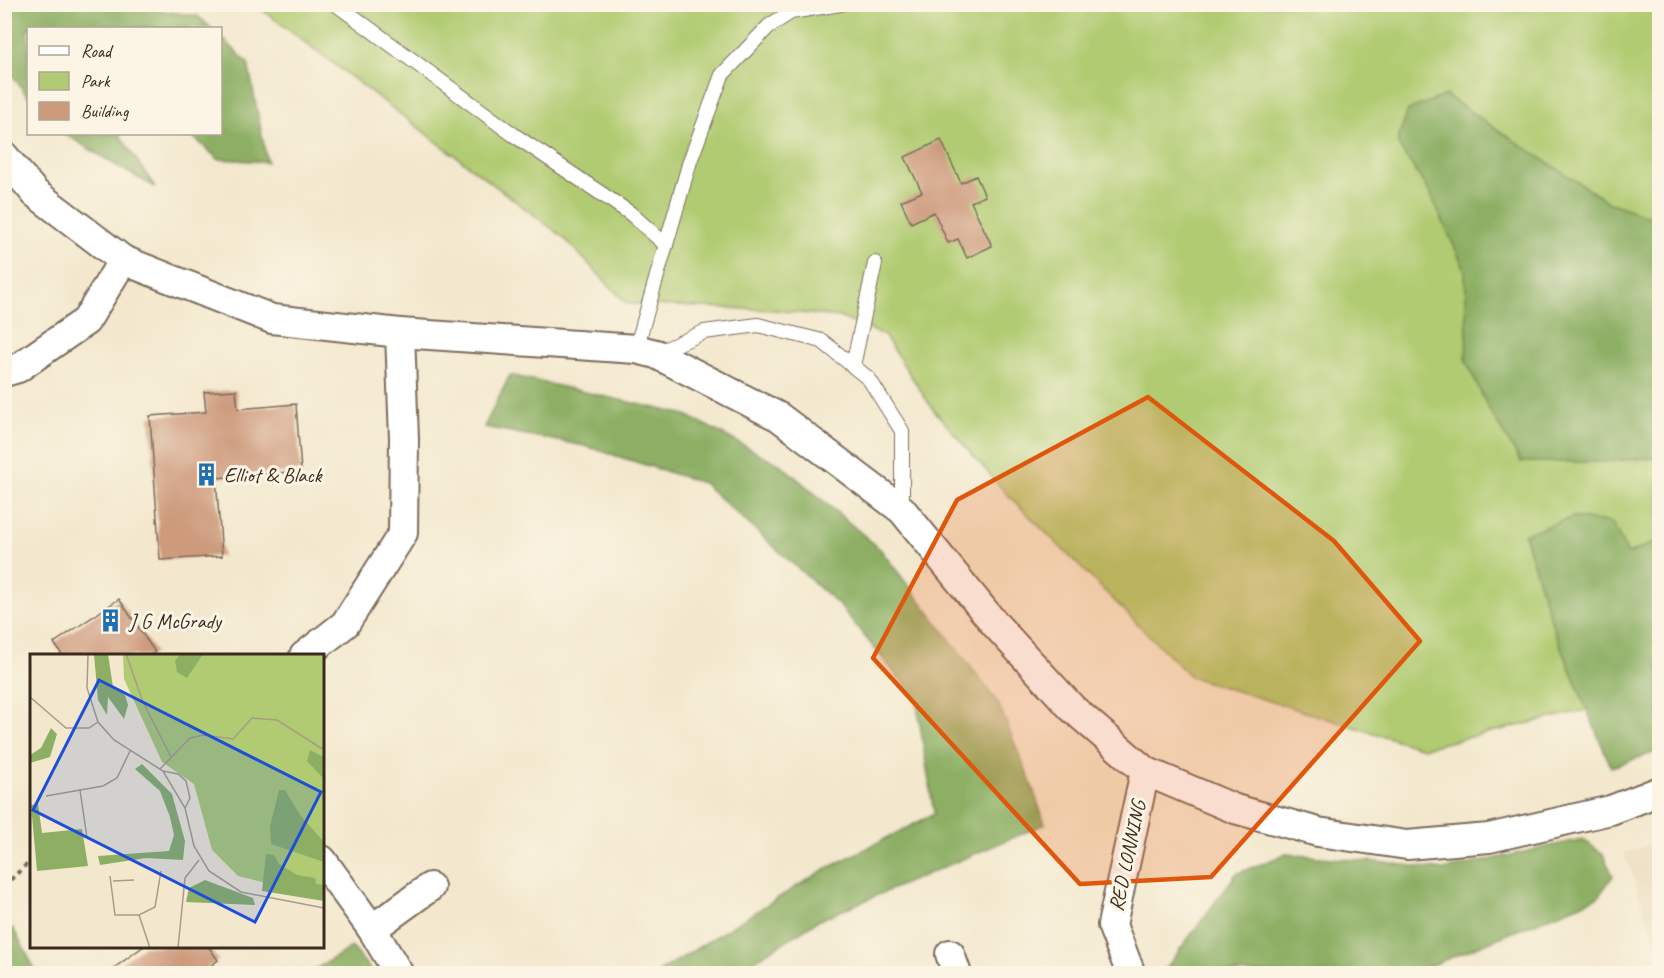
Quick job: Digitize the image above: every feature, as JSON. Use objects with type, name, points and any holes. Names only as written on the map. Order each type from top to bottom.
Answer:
[{"type":"street","points":[[4,156],[35,193],[123,260],[272,319],[400,333],[646,351],[778,417],[902,510],[994,623],[1072,708],[1145,771],[1235,809],[1318,832],[1407,845],[1490,838],[1611,810],[1659,791]]},
{"type":"street","points":[[4,372],[18,368],[86,321],[123,260]]},
{"type":"street","points":[[307,654],[345,624],[403,533],[404,440],[400,333]]},
{"type":"street","name":"RED LONNING","points":[[1131,974],[1112,925],[1145,771]]},
{"type":"street","points":[[324,863],[372,929],[399,974]]},
{"type":"street","points":[[372,929],[430,887]]},
{"type":"lane","points":[[336,4],[514,135],[630,213],[666,245]]},
{"type":"lane","points":[[840,4],[791,12],[770,26],[722,75],[690,161],[666,245],[646,351],[704,332],[758,325],[822,341],[869,379],[902,431],[902,510]]},
{"type":"lane","points":[[853,366],[875,263]]},
{"type":"path","points":[[4,886],[30,861]]},
{"type":"highlighted area","points":[[1148,397],[1334,541],[1420,641],[1211,877],[1080,884],[873,658],[957,500]]},
{"type":"shaded area","points":[[1660,841],[1659,950],[1624,853]]},
{"type":"green space","points":[[5,4],[122,5],[198,16],[210,27],[27,27],[27,96],[5,65]]},
{"type":"green space","points":[[256,5],[1659,5],[1659,693],[1423,748],[1191,677],[1005,492],[932,408],[884,335],[839,317],[773,310],[627,304],[563,237]]},
{"type":"green space","points":[[222,38],[248,63],[267,162],[218,159],[191,135],[222,135]]},
{"type":"green space","points":[[1445,95],[1608,202],[1659,220],[1659,457],[1600,462],[1521,462],[1488,408],[1466,361],[1465,270],[1430,193],[1397,143],[1408,110]]},
{"type":"green space","points":[[67,135],[120,135],[155,187]]},
{"type":"green space","points":[[510,375],[686,415],[781,465],[880,549],[998,703],[1045,824],[817,921],[735,973],[657,973],[820,872],[934,814],[916,699],[839,605],[703,483],[585,446],[484,427]]},
{"type":"green space","points":[[1573,517],[1612,523],[1628,554],[1659,542],[1659,751],[1611,767],[1555,633],[1524,534]]},
{"type":"green space","points":[[1582,839],[1602,853],[1613,876],[1598,897],[1413,973],[1165,973],[1164,971],[1236,874],[1286,854],[1444,870]]},
{"type":"green space","points":[[13,928],[37,973],[5,973],[5,933]]},
{"type":"green space","points":[[352,947],[373,973],[309,973]]},
{"type":"building","points":[[941,140],[961,183],[976,176],[985,196],[971,202],[992,246],[967,258],[958,239],[948,243],[934,212],[911,223],[901,201],[922,192],[905,157]]},
{"type":"building","name":"Elliot & Black","points":[[236,390],[238,409],[296,404],[301,471],[216,478],[222,556],[160,560],[150,416],[206,412],[204,392]]},
{"type":"building","name":"J G McGrady","points":[[119,599],[155,652],[152,654],[62,654],[54,643]]},
{"type":"building","points":[[141,948],[209,948],[218,960],[200,974],[106,974]]},
{"type":"place","name":"Elliot & Black","points":[[206,475]]},
{"type":"place","name":"J G McGrady","points":[[111,621]]}]
